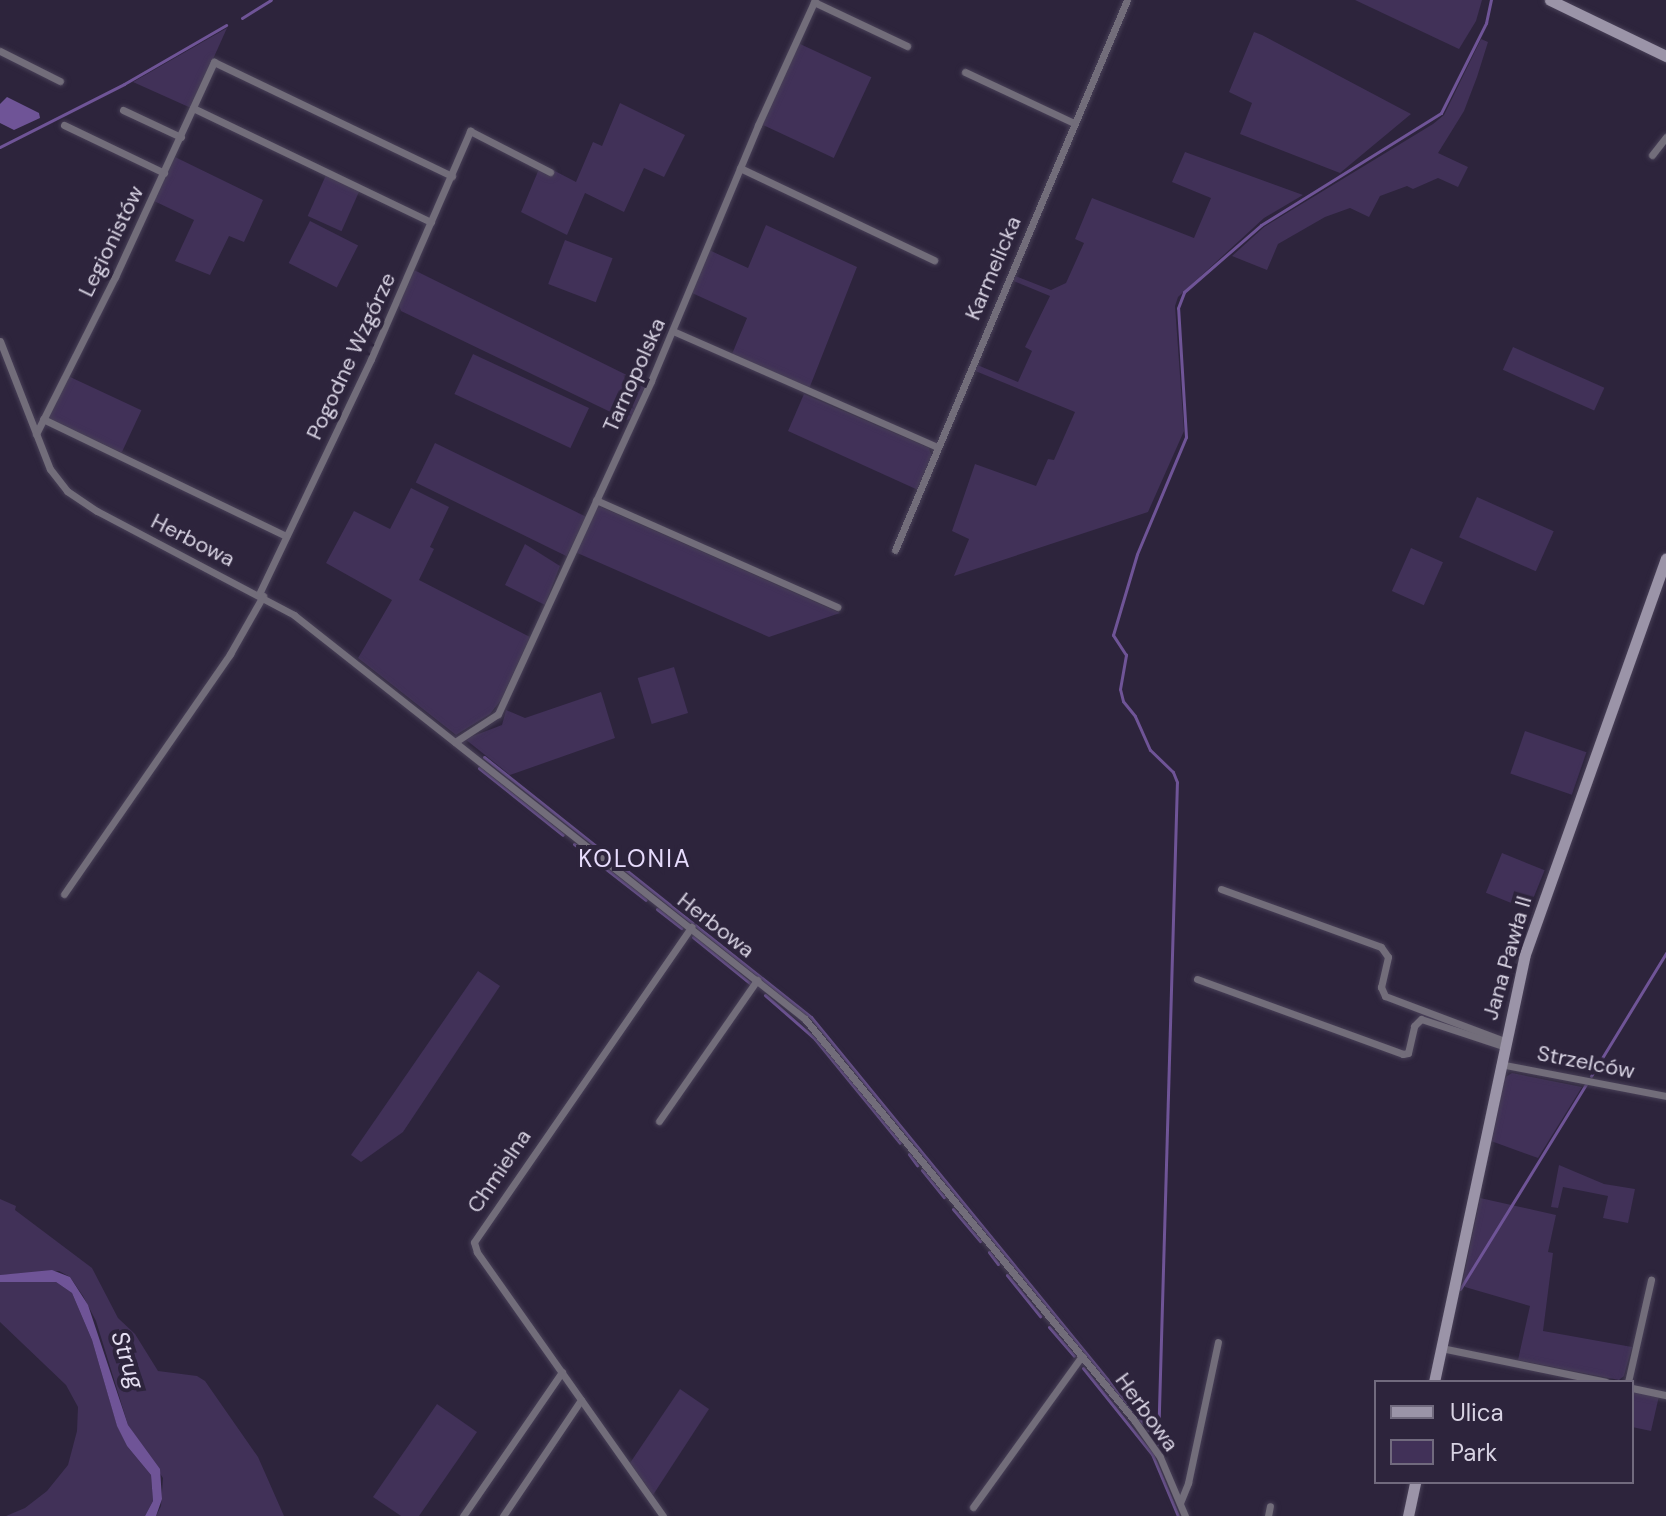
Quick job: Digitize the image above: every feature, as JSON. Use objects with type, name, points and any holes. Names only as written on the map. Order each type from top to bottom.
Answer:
[{"type":"street","name":"Karmelicka","points":[[895,550],[1127,0]]},
{"type":"street","points":[[1550,0],[1666,56]]},
{"type":"street","points":[[815,1],[907,46]]},
{"type":"street","name":"Tarnopolska","points":[[455,742],[498,714],[673,331],[740,168],[815,1]]},
{"type":"street","points":[[0,51],[60,81]]},
{"type":"street","name":"Legionistów","points":[[36,434],[164,173],[214,62],[452,176]]},
{"type":"street","points":[[965,72],[1074,123]]},
{"type":"street","points":[[193,108],[431,222]]},
{"type":"street","points":[[123,110],[181,137]]},
{"type":"street","points":[[64,125],[164,173]]},
{"type":"street","name":"Pogodne Wzgórze","points":[[64,894],[230,654],[261,595],[371,359],[470,131],[550,172]]},
{"type":"street","points":[[1652,155],[1666,137]]},
{"type":"street","points":[[740,168],[934,260]]},
{"type":"street","points":[[673,331],[937,447]]},
{"type":"street","name":"Herbowa","points":[[0,341],[56,479],[79,501],[261,595],[302,620],[691,927],[817,1032],[1152,1444],[1185,1516]]},
{"type":"street","points":[[43,419],[286,536]]},
{"type":"street","points":[[596,500],[837,607]]},
{"type":"street","name":"Jana Pawła II","points":[[1434,1380],[1503,1043],[1530,938],[1666,559]]},
{"type":"street","points":[[1221,889],[1381,947],[1388,957],[1381,987],[1385,996],[1503,1043]]},
{"type":"street","name":"Chmielna","points":[[663,1516],[477,1252],[474,1242],[691,927]]},
{"type":"street","points":[[1197,979],[1403,1054],[1408,1053],[1414,1026],[1421,1019],[1503,1043]]},
{"type":"street","points":[[659,1121],[757,980]]},
{"type":"street","name":"Strzelców","points":[[1500,1064],[1666,1096]]},
{"type":"street","points":[[1628,1380],[1651,1280]]},
{"type":"street","points":[[1180,1503],[1188,1483],[1218,1342]]},
{"type":"street","points":[[1441,1348],[1596,1380]]},
{"type":"street","points":[[973,1507],[1082,1356]]},
{"type":"street","points":[[463,1516],[562,1372]]},
{"type":"street","points":[[1634,1388],[1666,1395]]},
{"type":"street","points":[[503,1516],[581,1400]]},
{"type":"street","points":[[1408,1516],[1415,1484]]},
{"type":"street","points":[[1268,1516],[1270,1506]]},
{"type":"green space","points":[[1355,0],[1482,0],[1476,21],[1459,49]]},
{"type":"green space","points":[[227,28],[191,108],[133,82]]},
{"type":"green space","points":[[1254,32],[1411,114],[1340,173],[1240,134],[1252,103],[1229,92]]},
{"type":"green space","points":[[1481,39],[1488,42],[1477,77],[1464,111],[1438,153],[1468,167],[1458,187],[1438,178],[1413,189],[1407,186],[1380,196],[1369,217],[1350,208],[1325,217],[1278,244],[1267,270],[1232,256],[1264,227],[1444,115]]},
{"type":"green space","points":[[798,43],[871,77],[834,158],[760,124]]},
{"type":"green space","points":[[620,103],[685,135],[664,177],[644,168],[624,212],[585,193],[567,235],[521,212],[539,169],[553,170],[576,182],[593,142],[602,146]]},
{"type":"green space","points":[[1185,152],[1303,195],[1264,218],[1178,297],[1175,306],[1184,431],[1148,512],[954,576],[969,539],[952,531],[975,464],[1036,486],[1048,459],[1054,460],[1075,412],[973,370],[975,364],[1018,382],[1032,351],[1025,347],[1050,296],[1011,280],[1013,275],[1051,290],[1066,283],[1084,243],[1075,239],[1092,198],[1194,238],[1211,198],[1172,182]]},
{"type":"green space","points":[[175,157],[263,200],[244,242],[229,236],[210,275],[175,261],[194,220],[154,201]]},
{"type":"green space","points":[[326,175],[360,190],[341,231],[308,216]]},
{"type":"green space","points":[[310,221],[358,246],[337,287],[289,263]]},
{"type":"green space","points":[[766,225],[857,267],[809,389],[732,354],[747,318],[692,293],[709,250],[748,268]]},
{"type":"green space","points":[[565,240],[613,258],[596,302],[548,284]]},
{"type":"green space","points":[[414,270],[647,385],[632,418],[627,420],[401,311],[399,305]]},
{"type":"green space","points":[[1513,347],[1604,388],[1594,411],[1503,370]]},
{"type":"green space","points":[[473,354],[589,408],[570,448],[454,394]]},
{"type":"green space","points":[[68,376],[141,410],[122,453],[48,419]]},
{"type":"green space","points":[[804,394],[929,448],[932,457],[918,490],[788,431]]},
{"type":"green space","points":[[435,443],[586,517],[567,556],[416,483]]},
{"type":"green space","points":[[411,488],[449,507],[419,580],[530,637],[501,700],[490,714],[456,735],[358,658],[392,600],[326,563],[354,511],[390,529]]},
{"type":"green space","points":[[1477,497],[1554,531],[1536,571],[1459,537]]},
{"type":"green space","points":[[601,507],[840,613],[769,637],[575,552],[595,509]]},
{"type":"green space","points":[[525,544],[560,566],[545,605],[505,585]]},
{"type":"green space","points":[[1411,548],[1443,562],[1424,605],[1392,591]]},
{"type":"green space","points":[[674,667],[688,713],[652,724],[638,678]]},
{"type":"green space","points":[[601,692],[615,738],[510,775],[465,739],[502,725],[506,710],[525,718]]},
{"type":"green space","points":[[1525,731],[1586,752],[1572,795],[1510,774]]},
{"type":"green space","points":[[1502,853],[1545,870],[1529,910],[1486,893]]},
{"type":"green space","points":[[478,971],[500,986],[403,1132],[361,1162],[351,1155]]},
{"type":"green space","points":[[1512,1073],[1582,1087],[1538,1158],[1491,1141],[1504,1078]]},
{"type":"green space","points":[[1559,1165],[1604,1184],[1635,1189],[1628,1223],[1603,1218],[1608,1196],[1563,1187],[1558,1208],[1551,1207]]},
{"type":"green space","points":[[1480,1198],[1556,1215],[1548,1252],[1553,1253],[1543,1331],[1632,1347],[1624,1376],[1619,1380],[1518,1360],[1530,1306],[1465,1287],[1463,1280]]},
{"type":"green space","points":[[0,1199],[16,1206],[15,1210],[92,1268],[118,1318],[135,1334],[158,1371],[197,1376],[205,1381],[258,1457],[284,1516],[156,1516],[161,1506],[163,1478],[128,1425],[96,1321],[83,1296],[70,1277],[59,1271],[0,1275]]},
{"type":"green space","points":[[0,1282],[56,1282],[72,1293],[92,1340],[117,1425],[127,1446],[151,1475],[153,1501],[145,1516],[6,1516],[25,1508],[47,1491],[68,1465],[77,1431],[78,1407],[66,1385],[0,1322]]},
{"type":"green space","points":[[680,1389],[709,1409],[653,1495],[630,1463]]},
{"type":"green space","points":[[1634,1390],[1659,1396],[1651,1431],[1634,1427]]},
{"type":"green space","points":[[437,1404],[477,1432],[419,1516],[401,1516],[373,1497]]},
{"type":"shaded area","points":[[7,97],[39,113],[40,118],[14,130],[0,123],[0,104]]},
{"type":"shaded area","points":[[52,1270],[70,1277],[88,1305],[128,1425],[160,1469],[162,1499],[156,1516],[145,1516],[153,1501],[151,1475],[127,1446],[117,1426],[92,1340],[72,1293],[56,1282],[0,1282],[0,1275]]},
{"type":"waterway","points":[[242,18],[271,0]]},
{"type":"waterway","points":[[1158,1444],[1177,782],[1173,772],[1150,750],[1135,716],[1123,701],[1120,689],[1126,655],[1113,635],[1137,554],[1186,437],[1178,308],[1184,292],[1261,225],[1441,113],[1486,23],[1491,0]]},
{"type":"waterway","points":[[0,147],[124,84],[226,25]]},
{"type":"waterway","points":[[484,757],[811,1017],[1157,1440]]},
{"type":"waterway","points":[[479,768],[563,835]]},
{"type":"waterway","points":[[574,844],[581,849]]},
{"type":"waterway","points":[[592,858],[646,900]]},
{"type":"waterway","points":[[657,909],[681,928]]},
{"type":"waterway","points":[[693,937],[752,985]]},
{"type":"waterway","points":[[1591,1076],[1666,953]]},
{"type":"waterway","points":[[765,995],[815,1039],[900,1143]]},
{"type":"waterway","points":[[1460,1289],[1586,1084]]},
{"type":"waterway","points":[[909,1154],[917,1165]]},
{"type":"waterway","points":[[922,1170],[944,1197]]},
{"type":"waterway","points":[[953,1209],[980,1241]]},
{"type":"waterway","points":[[989,1252],[998,1264]]},
{"type":"waterway","points":[[1007,1275],[1040,1316]]},
{"type":"waterway","points":[[1049,1327],[1074,1356]]},
{"type":"waterway","points":[[1083,1368],[1152,1454],[1178,1516]]},
{"type":"district","name":"KOLONIA","points":[[635,859]]},
{"type":"water label","name":"Strug","points":[[128,1360]]}]
